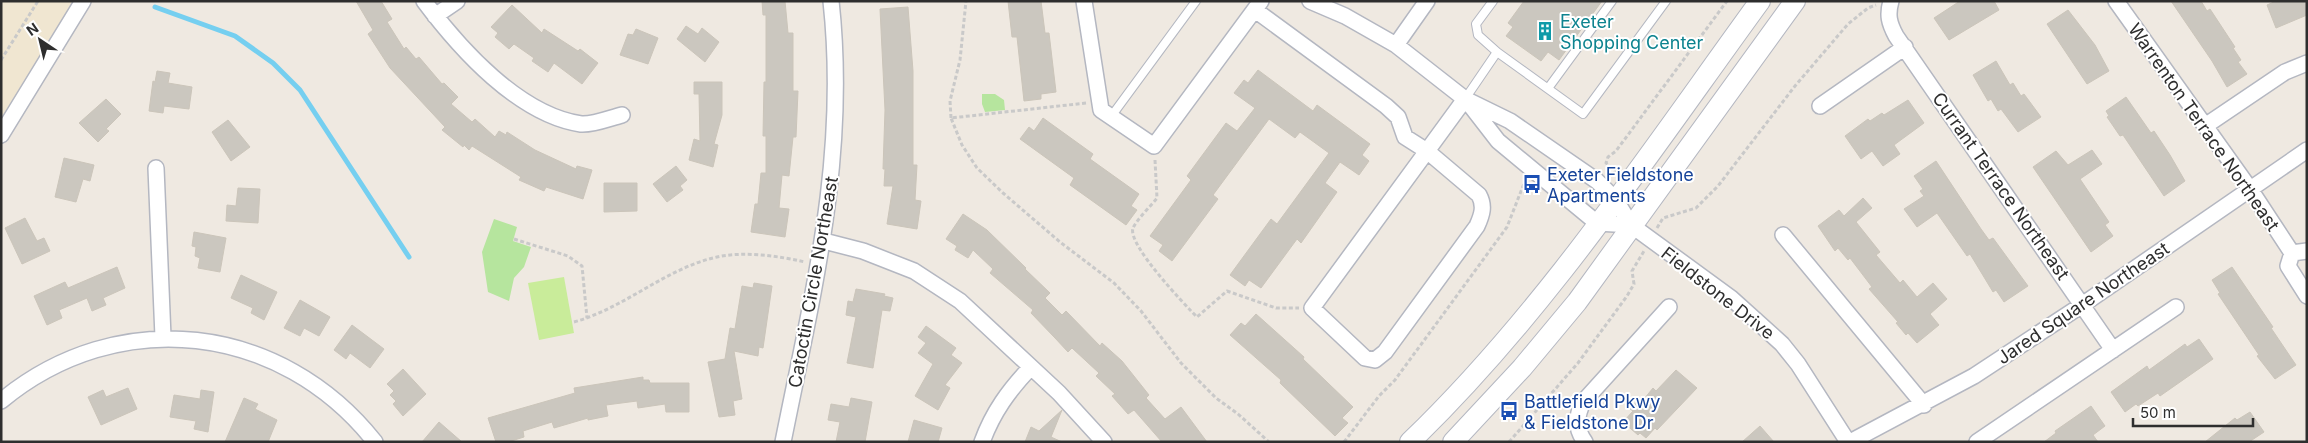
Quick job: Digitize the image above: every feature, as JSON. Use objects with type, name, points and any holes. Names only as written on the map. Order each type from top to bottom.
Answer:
[{"type":"main road","points":[[1410,442],[1486,363],[1598,223],[1760,1]]},
{"type":"main road","points":[[1453,442],[1522,368],[1577,302],[1795,1]]},
{"type":"street","points":[[1,135],[83,1]]},
{"type":"street","points":[[424,1],[470,55],[510,91],[553,117],[583,124],[622,115]]},
{"type":"street","points":[[435,16],[457,1]]},
{"type":"street","name":"Catoctin Circle Northeast","points":[[783,442],[824,241],[834,161],[837,70],[832,1]]},
{"type":"street","points":[[1084,1],[1101,110],[1110,118],[1154,146],[1258,5],[1398,116],[1405,137],[1427,151],[1479,195],[1482,202],[1482,214],[1477,226],[1385,352],[1375,360],[1365,358],[1312,308],[1427,151],[1465,99]]},
{"type":"street","points":[[1310,1],[1345,16],[1396,45],[1465,99],[1510,120],[1597,181],[1615,199],[1631,225]]},
{"type":"street","points":[[1396,45],[1427,1]]},
{"type":"street","name":"Currant Terrace Northeast","points":[[1891,1],[1888,12],[1890,25],[2113,350]]},
{"type":"street","name":"Warrenton Terrace Northeast","points":[[2116,1],[2250,189],[2300,252]]},
{"type":"street","points":[[1820,106],[1905,47]]},
{"type":"street","points":[[2205,126],[2286,72],[2307,63]]},
{"type":"street","points":[[1465,99],[1498,141],[1598,223],[1631,225]]},
{"type":"street","name":"Jared Square Northeast","points":[[1849,442],[1924,405],[1974,376],[2082,305],[2307,150]]},
{"type":"street","points":[[156,168],[163,337]]},
{"type":"street","name":"Fieldstone Drive","points":[[1631,225],[1731,298],[1782,344],[1798,364],[1849,442]]},
{"type":"street","points":[[1783,235],[1924,405]]},
{"type":"street","points":[[824,241],[863,251],[914,270],[960,301],[1060,393],[1104,442]]},
{"type":"street","points":[[2300,252],[2288,266],[2307,296]]},
{"type":"street","points":[[1585,442],[1577,424],[1577,414],[1583,402],[1669,307]]},
{"type":"street","points":[[1977,442],[2176,307]]},
{"type":"street","points":[[1,401],[23,384],[62,361],[112,345],[163,337],[190,338],[233,347],[290,370],[314,383],[359,422],[375,442]]},
{"type":"street","points":[[982,442],[989,424],[1007,393],[1031,367]]},
{"type":"lane","points":[[1110,118],[1196,1]]},
{"type":"lane","points":[[1493,1],[1476,24],[1478,35],[1497,52],[1549,87],[1583,114],[1666,1]]},
{"type":"lane","points":[[1549,87],[1612,1]]},
{"type":"lane","points":[[1465,99],[1497,52]]},
{"type":"path","points":[[1,60],[38,1]]},
{"type":"path","points":[[966,1],[960,60],[950,101],[951,118],[962,145],[977,168],[1002,193],[1114,284],[1141,311],[1181,363],[1216,398],[1238,414],[1269,442]]},
{"type":"path","points":[[1606,163],[1608,157],[1616,151],[1727,1]]},
{"type":"path","points":[[1509,442],[1578,363],[1627,296],[1634,284],[1632,271],[1663,218],[1696,208],[1718,186],[1795,86],[1848,24],[1868,8],[1891,1]]},
{"type":"path","points":[[951,118],[1099,102]]},
{"type":"path","points":[[1154,146],[1157,198],[1134,228],[1132,236],[1158,273],[1197,317],[1227,291],[1276,308],[1312,308]]},
{"type":"path","points":[[1344,442],[1379,396],[1396,380],[1506,227],[1525,181],[1532,186]]},
{"type":"path","points":[[514,239],[568,256],[582,266],[587,318]]},
{"type":"path","points":[[574,322],[602,313],[690,266],[717,257],[734,254],[774,257],[819,265]]},
{"type":"shaded area","points":[[1,1],[83,1],[1,135]]},
{"type":"green space","points":[[982,94],[995,94],[1004,100],[1005,110],[985,112],[982,104]]},
{"type":"green space","points":[[494,219],[517,227],[513,241],[531,247],[524,267],[514,278],[509,301],[488,292],[482,252]]},
{"type":"green space","points":[[564,277],[574,333],[539,340],[528,283]]},
{"type":"building","points":[[356,1],[381,1],[392,19],[387,22],[404,49],[406,47],[416,59],[419,57],[442,84],[444,83],[458,97],[451,104],[472,122],[475,119],[495,137],[499,131],[506,135],[507,132],[535,150],[576,169],[577,166],[592,170],[583,199],[546,187],[544,191],[519,180],[521,177],[472,146],[469,150],[464,145],[463,147],[442,130],[445,127],[390,68],[368,34],[373,30]]},
{"type":"building","points":[[762,1],[785,1],[788,33],[793,33],[793,91],[798,91],[796,137],[793,137],[789,176],[782,175],[779,208],[789,209],[785,237],[751,232],[755,204],[758,204],[761,173],[766,173],[766,136],[763,136],[764,82],[766,82],[766,15],[763,15]]},
{"type":"building","points":[[1008,1],[1041,1],[1045,33],[1049,33],[1056,92],[1041,94],[1041,99],[1024,101],[1017,37],[1012,37]]},
{"type":"building","name":"Exeter Shopping Center","points":[[1524,1],[1602,1],[1559,60],[1548,52],[1541,61],[1506,36],[1513,27],[1508,23]]},
{"type":"building","points":[[1960,1],[1994,1],[1999,10],[1949,40],[1934,18]]},
{"type":"building","points":[[2171,1],[2201,1],[2207,11],[2210,9],[2235,47],[2233,48],[2241,60],[2238,62],[2247,74],[2227,87],[2212,61]]},
{"type":"building","points":[[2276,1],[2307,1],[2307,15],[2276,28],[2267,5]]},
{"type":"building","points":[[512,5],[542,33],[544,29],[578,51],[580,49],[598,63],[582,84],[554,63],[548,72],[532,61],[534,58],[514,44],[509,49],[495,37],[498,33],[491,27]]},
{"type":"building","points":[[908,7],[913,71],[913,165],[917,165],[915,200],[921,201],[917,229],[887,224],[893,186],[884,186],[885,169],[883,169],[885,110],[880,9]]},
{"type":"building","points":[[2068,10],[2095,45],[2109,71],[2087,84],[2047,24]]},
{"type":"building","points":[[686,26],[698,34],[702,28],[719,42],[705,62],[677,39]]},
{"type":"building","points":[[636,29],[658,38],[648,64],[620,55],[628,34],[633,35]]},
{"type":"building","points":[[1996,61],[2010,85],[2013,83],[2021,96],[2024,94],[2041,117],[2018,132],[2001,109],[1998,111],[1991,99],[1988,101],[1973,75]]},
{"type":"building","points":[[1258,70],[1313,111],[1317,105],[1370,144],[1362,155],[1369,161],[1359,175],[1340,162],[1325,183],[1337,192],[1301,243],[1297,239],[1261,288],[1249,280],[1245,286],[1230,275],[1271,219],[1277,224],[1329,153],[1300,132],[1295,138],[1269,119],[1213,195],[1218,199],[1172,261],[1159,251],[1163,245],[1150,236],[1191,180],[1187,176],[1226,123],[1237,131],[1255,108],[1234,93],[1244,80],[1248,83]]},
{"type":"building","points":[[157,71],[170,73],[168,83],[192,87],[189,109],[164,106],[163,113],[149,111],[153,81],[155,82]]},
{"type":"building","points":[[694,82],[722,82],[722,115],[714,144],[718,145],[713,167],[689,160],[694,139],[700,141],[699,94],[694,94]]},
{"type":"building","points":[[2126,97],[2151,133],[2154,131],[2185,181],[2164,196],[2123,135],[2120,136],[2107,117],[2109,116],[2106,111]]},
{"type":"building","points":[[106,99],[121,114],[106,129],[109,131],[98,142],[79,123]]},
{"type":"building","points":[[1908,100],[1924,123],[1894,145],[1900,154],[1883,166],[1872,151],[1861,159],[1845,136],[1868,119],[1870,121],[1882,113],[1884,115]]},
{"type":"building","points":[[1043,118],[1093,154],[1090,159],[1139,194],[1131,206],[1137,210],[1126,225],[1070,185],[1074,178],[1020,139],[1029,127],[1034,131]]},
{"type":"building","points":[[228,120],[250,147],[231,161],[212,132]]},
{"type":"building","points":[[2092,150],[2102,164],[2080,179],[2109,222],[2105,225],[2113,236],[2091,252],[2033,167],[2056,151],[2068,165]]},
{"type":"building","points":[[64,158],[94,165],[90,181],[83,179],[76,202],[55,197]]},
{"type":"building","points":[[1936,161],[1989,240],[1993,238],[2028,286],[2004,302],[1996,290],[1993,292],[1970,254],[1967,256],[1937,213],[1917,227],[1904,209],[1924,196],[1920,191],[1923,189],[1914,176]]},
{"type":"building","points":[[676,166],[687,180],[680,186],[683,190],[667,202],[653,184]]},
{"type":"building","points":[[604,183],[637,183],[637,211],[604,212]]},
{"type":"building","points":[[238,188],[260,189],[258,223],[226,221],[227,205],[236,206]]},
{"type":"building","points":[[1863,198],[1872,208],[1856,222],[1880,252],[1876,255],[1900,283],[1903,280],[1917,297],[1933,283],[1947,299],[1930,314],[1939,325],[1917,343],[1908,333],[1906,335],[1896,323],[1898,322],[1869,289],[1872,287],[1850,258],[1848,260],[1838,248],[1835,251],[1818,226],[1839,210],[1844,216]]},
{"type":"building","points":[[963,214],[987,230],[1026,268],[1050,293],[1045,298],[1062,315],[1066,311],[1100,346],[1102,343],[1122,361],[1149,395],[1146,398],[1165,419],[1181,407],[1207,442],[1162,442],[1134,410],[1128,414],[1112,396],[1115,394],[1096,376],[1099,373],[1072,348],[1068,352],[1031,313],[1033,310],[990,273],[993,269],[973,250],[968,258],[955,250],[957,246],[946,239]]},
{"type":"building","points":[[25,218],[37,241],[44,238],[50,251],[22,264],[5,228]]},
{"type":"building","points":[[194,232],[226,238],[220,272],[198,268],[200,258],[195,256],[196,247],[192,246]]},
{"type":"building","points":[[117,267],[125,288],[103,298],[106,305],[92,311],[87,298],[59,310],[62,318],[47,325],[34,296],[65,282],[68,288]]},
{"type":"building","points":[[2232,267],[2273,327],[2271,328],[2296,365],[2275,379],[2257,356],[2259,355],[2218,294],[2220,293],[2212,280]]},
{"type":"building","points":[[241,275],[277,292],[264,320],[251,313],[253,308],[231,298]]},
{"type":"building","points":[[754,283],[772,286],[763,348],[759,347],[758,356],[734,351],[742,399],[733,401],[735,415],[719,417],[708,362],[725,359],[730,328],[735,329],[742,286],[753,288]]},
{"type":"building","points":[[856,289],[885,294],[884,296],[893,298],[890,311],[882,310],[873,368],[847,363],[856,317],[846,315],[848,301],[853,302]]},
{"type":"building","points":[[300,300],[330,317],[319,336],[304,328],[300,336],[284,328]]},
{"type":"building","points":[[1256,314],[1304,357],[1303,359],[1353,407],[1342,418],[1348,423],[1335,436],[1280,383],[1281,380],[1230,335],[1241,323],[1245,326]]},
{"type":"building","points":[[352,325],[384,349],[370,368],[350,353],[346,359],[334,350]]},
{"type":"building","points":[[926,326],[956,348],[951,355],[962,363],[945,385],[950,388],[938,410],[915,396],[933,364],[918,353],[926,343],[918,337]]},
{"type":"building","points":[[2199,339],[2213,359],[2160,396],[2158,393],[2125,412],[2111,392],[2147,366],[2149,370],[2185,344],[2187,347]]},
{"type":"building","points":[[403,369],[426,394],[403,416],[393,404],[396,401],[390,395],[394,391],[387,384]]},
{"type":"building","points":[[1676,370],[1697,388],[1657,430],[1655,428],[1646,438],[1640,433],[1638,435],[1623,422],[1633,411],[1630,409],[1641,397],[1644,399],[1653,388],[1656,391]]},
{"type":"building","points":[[643,377],[643,380],[649,380],[650,383],[689,383],[689,412],[666,412],[665,404],[638,408],[637,401],[606,405],[608,416],[588,420],[588,418],[554,428],[552,422],[523,431],[524,437],[508,442],[496,442],[488,418],[575,393],[574,388]]},
{"type":"building","points":[[128,388],[137,409],[101,425],[88,397],[103,390],[106,397]]},
{"type":"building","points":[[201,390],[214,392],[208,432],[194,429],[196,421],[170,417],[174,395],[200,399]]},
{"type":"building","points":[[244,398],[258,404],[255,409],[277,420],[268,442],[225,442]]},
{"type":"building","points":[[851,398],[872,402],[865,442],[836,442],[840,422],[828,420],[831,404],[849,407]]},
{"type":"building","points":[[2091,406],[2105,426],[2093,435],[2098,442],[2044,442],[2056,433],[2055,431]]},
{"type":"building","points":[[1062,410],[1051,437],[1062,442],[1025,442],[1031,427],[1039,431]]},
{"type":"building","points":[[2250,412],[2264,432],[2249,442],[2205,442],[2235,418],[2237,420]]},
{"type":"building","points":[[914,420],[942,428],[938,442],[908,442]]},
{"type":"building","points":[[439,422],[462,442],[422,442]]},
{"type":"building","points":[[1760,426],[1774,442],[1742,442]]},
{"type":"waterway","points":[[155,7],[235,36],[273,63],[300,90],[409,257]]},
{"type":"place","name":"Exeter Shopping Center","points":[[1545,31]]},
{"type":"place","name":"Exeter Fieldstone Apartments","points":[[1532,184]]},
{"type":"place","name":"Battlefield Pkwy & Fieldstone Dr","points":[[1509,411]]}]
